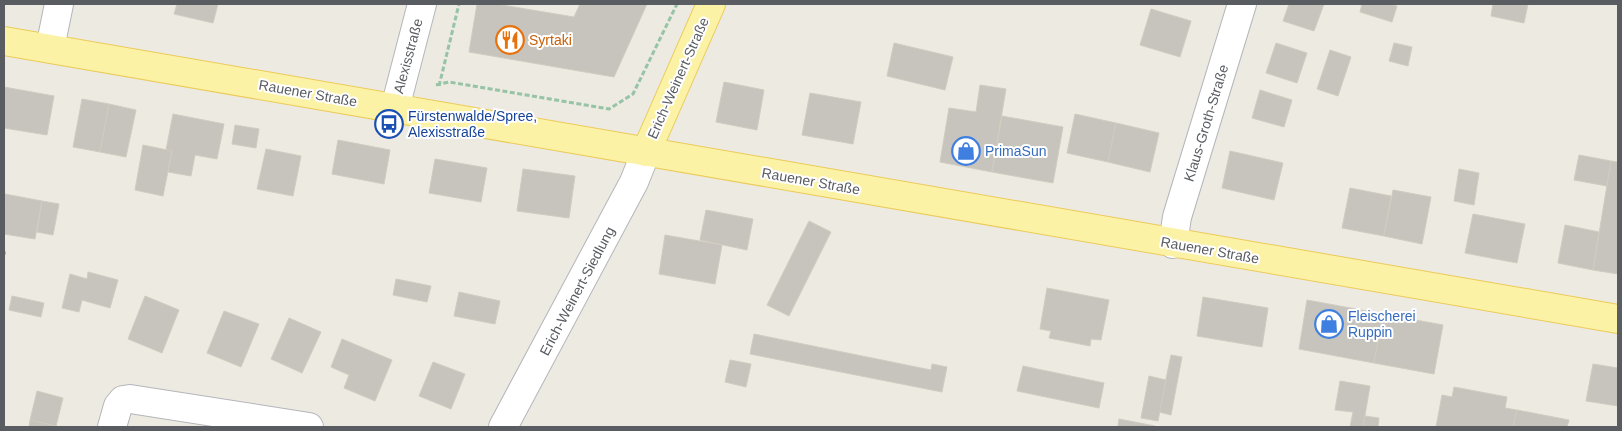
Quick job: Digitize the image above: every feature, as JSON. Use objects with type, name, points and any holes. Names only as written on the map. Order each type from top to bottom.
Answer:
[{"type":"main road","name":"Erich-Weinert-Straße","points":[[646,152],[711,4]]},
{"type":"main road","name":"Rauener Straße","points":[[4,40],[1173,244],[1618,319]]},
{"type":"street","points":[[50,48],[59,4]]},
{"type":"street","name":"Alexisstraße","points":[[395,108],[422,4]]},
{"type":"street","name":"Klaus-Groth-Straße","points":[[1173,244],[1177,217],[1242,4]]},
{"type":"street","name":"Erich-Weinert-Siedlung","points":[[503,427],[634,182],[646,152]]},
{"type":"street","points":[[112,427],[118,406],[123,400],[309,427]]},
{"type":"path","points":[[438,86],[459,4]]},
{"type":"path","points":[[402,78],[438,86],[449,82],[608,109],[633,94],[677,4]]},
{"type":"building","points":[[177,4],[218,4],[213,23],[174,14]]},
{"type":"building","points":[[477,4],[496,4],[574,17],[580,4],[647,4],[614,77],[469,52]]},
{"type":"building","points":[[1289,4],[1324,4],[1314,31],[1283,21]]},
{"type":"building","points":[[1362,4],[1397,6],[1392,22],[1360,12]]},
{"type":"building","points":[[1493,4],[1528,4],[1524,23],[1491,16]]},
{"type":"building","points":[[1151,9],[1191,21],[1180,57],[1140,45]]},
{"type":"building","points":[[894,43],[953,57],[945,90],[887,76]]},
{"type":"building","points":[[1276,43],[1307,53],[1297,83],[1266,73]]},
{"type":"building","points":[[1394,43],[1412,47],[1408,66],[1389,61]]},
{"type":"building","points":[[1330,50],[1351,57],[1338,96],[1317,89]]},
{"type":"building","points":[[724,82],[764,90],[757,130],[716,122]]},
{"type":"building","points":[[980,85],[1006,89],[992,172],[940,162],[949,108],[976,112]]},
{"type":"building","points":[[4,87],[54,96],[47,135],[4,128]]},
{"type":"building","points":[[1260,90],[1292,100],[1284,127],[1252,118]]},
{"type":"building","points":[[810,93],[861,102],[853,144],[802,135]]},
{"type":"building","points":[[82,99],[109,104],[100,152],[73,147]]},
{"type":"building","points":[[109,104],[136,110],[126,157],[100,152]]},
{"type":"building","points":[[173,114],[224,124],[217,159],[195,155],[191,176],[168,172],[172,151],[166,150]]},
{"type":"building","points":[[1075,114],[1116,123],[1108,162],[1067,153]]},
{"type":"building","points":[[1002,116],[1063,127],[1053,183],[992,172]]},
{"type":"building","points":[[1116,123],[1159,133],[1150,172],[1108,162]]},
{"type":"building","points":[[235,125],[259,129],[256,148],[232,144]]},
{"type":"building","points":[[338,140],[390,150],[384,184],[332,174]]},
{"type":"building","points":[[143,145],[172,151],[163,196],[135,190]]},
{"type":"building","points":[[266,149],[301,156],[293,196],[257,189]]},
{"type":"building","points":[[1230,151],[1283,163],[1274,200],[1222,188]]},
{"type":"building","points":[[1579,155],[1611,161],[1607,186],[1574,180]]},
{"type":"building","points":[[435,159],[487,168],[481,202],[429,193]]},
{"type":"building","points":[[1611,161],[1618,162],[1618,274],[1593,270]]},
{"type":"building","points":[[523,169],[575,176],[569,218],[517,211]]},
{"type":"building","points":[[1459,169],[1479,173],[1474,205],[1454,201]]},
{"type":"building","points":[[1350,188],[1391,196],[1384,236],[1342,228]]},
{"type":"building","points":[[1393,190],[1431,197],[1422,244],[1384,236]]},
{"type":"building","points":[[5,194],[42,201],[35,239],[4,234]]},
{"type":"building","points":[[42,201],[59,204],[53,235],[37,232]]},
{"type":"building","points":[[706,210],[753,219],[747,250],[700,240]]},
{"type":"building","points":[[1473,214],[1525,224],[1517,263],[1465,253]]},
{"type":"building","points":[[809,221],[831,232],[789,316],[767,305]]},
{"type":"building","points":[[1565,225],[1599,232],[1593,270],[1558,263]]},
{"type":"building","points":[[665,235],[722,245],[715,284],[659,274]]},
{"type":"building","points":[[88,272],[118,280],[110,308],[82,300],[79,312],[62,308],[70,274],[87,279]]},
{"type":"building","points":[[396,279],[431,286],[427,302],[393,295]]},
{"type":"building","points":[[1047,288],[1109,300],[1101,340],[1091,339],[1090,346],[1049,338],[1051,331],[1040,329]]},
{"type":"building","points":[[459,292],[500,301],[495,324],[454,316]]},
{"type":"building","points":[[12,296],[44,303],[41,317],[9,310]]},
{"type":"building","points":[[145,296],[179,310],[162,353],[128,339]]},
{"type":"building","points":[[1203,297],[1268,308],[1262,347],[1197,336]]},
{"type":"building","points":[[1307,300],[1383,314],[1374,363],[1299,349]]},
{"type":"building","points":[[224,311],[259,324],[241,367],[207,353]]},
{"type":"building","points":[[1383,314],[1443,325],[1434,374],[1374,363]]},
{"type":"building","points":[[289,318],[321,332],[302,373],[271,359]]},
{"type":"building","points":[[754,334],[931,370],[932,364],[947,367],[942,392],[750,354]]},
{"type":"building","points":[[342,339],[392,360],[375,401],[344,388],[349,375],[331,367]]},
{"type":"building","points":[[1171,355],[1182,357],[1171,415],[1159,412]]},
{"type":"building","points":[[730,360],[751,364],[746,387],[725,382]]},
{"type":"building","points":[[433,362],[465,374],[451,409],[419,396]]},
{"type":"building","points":[[1593,364],[1618,368],[1618,406],[1586,401]]},
{"type":"building","points":[[1023,366],[1104,383],[1099,408],[1017,391]]},
{"type":"building","points":[[1149,376],[1166,380],[1158,421],[1141,418]]},
{"type":"building","points":[[1340,381],[1370,386],[1363,427],[1350,427],[1353,412],[1335,410]]},
{"type":"building","points":[[1454,387],[1507,397],[1505,408],[1517,410],[1513,427],[1436,427],[1442,395],[1452,397]]},
{"type":"building","points":[[37,391],[63,398],[56,426],[30,420]]},
{"type":"building","points":[[1517,410],[1569,420],[1567,427],[1513,427]]},
{"type":"building","points":[[1365,416],[1379,418],[1378,427],[1363,427]]},
{"type":"building","points":[[1119,419],[1155,426],[1155,427],[1118,427]]},
{"type":"building","points":[[30,420],[56,426],[60,427],[29,427]]},
{"type":"place","name":"Syrtaki","points":[[510,40]]},
{"type":"place","name":"Fürstenwalde/Spree, Alexisstraße","points":[[389,124]]},
{"type":"place","name":"PrimaSun","points":[[966,151]]},
{"type":"place","name":"Fleischerei Ruppin","points":[[1329,324]]}]
